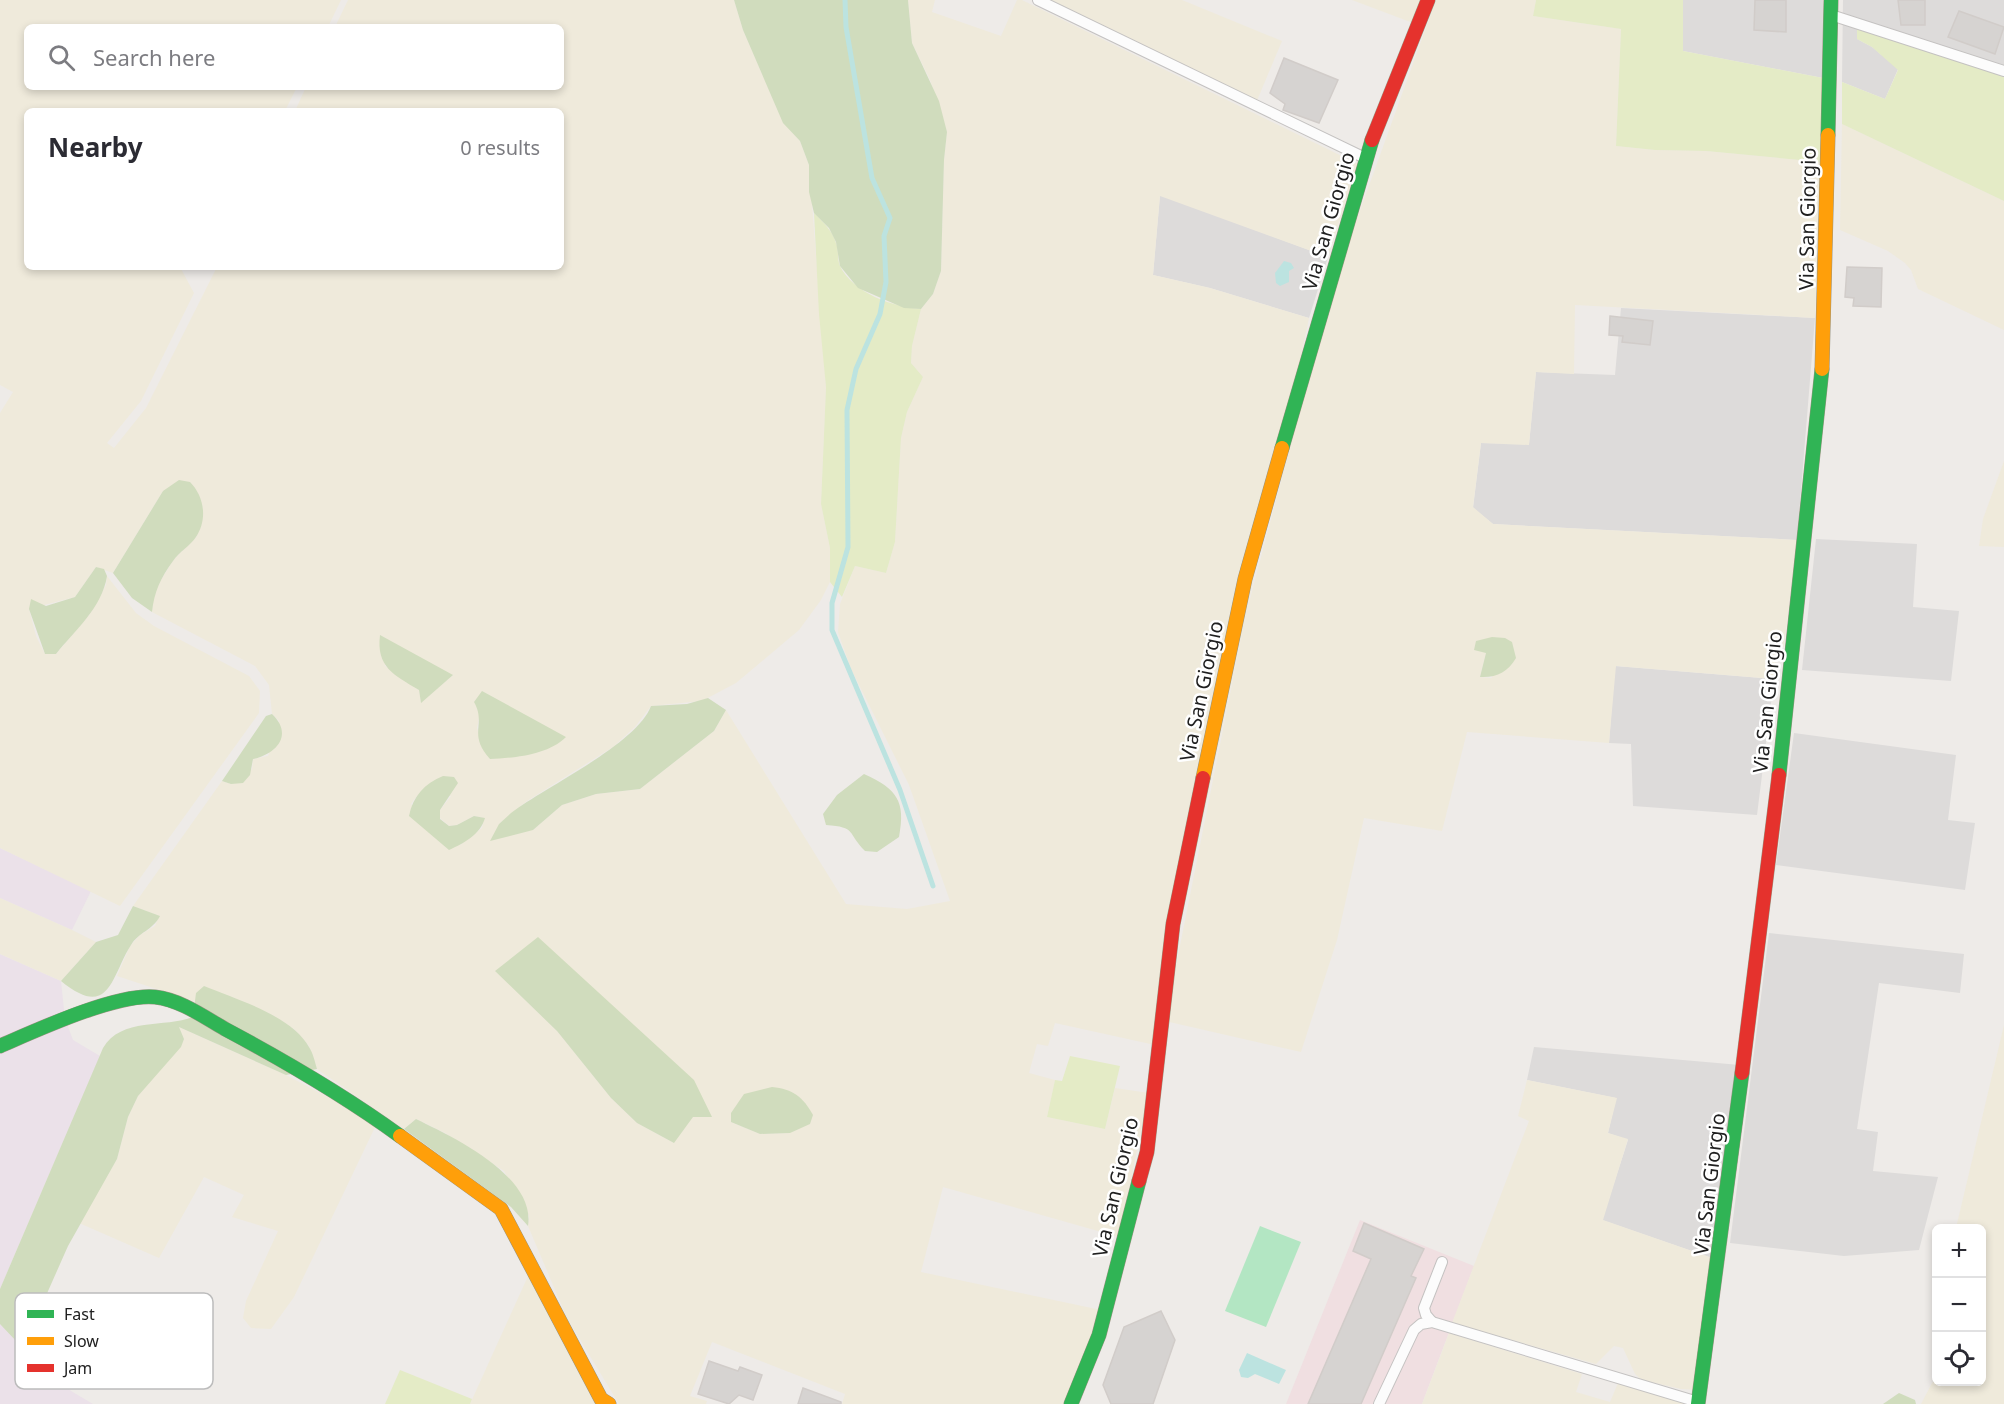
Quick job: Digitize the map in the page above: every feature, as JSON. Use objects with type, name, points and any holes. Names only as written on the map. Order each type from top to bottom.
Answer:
[{"type":"street","name":"Via San Giorgio","points":[[1071,1404],[1099,1335],[1147,1152],[1173,924],[1245,579],[1365,158],[1428,0]]},
{"type":"street","name":"Via San Giorgio","points":[[1698,1403],[1722,1244],[1772,836],[1821,393],[1825,323],[1831,0]]},
{"type":"street","points":[[0,1046],[69,1017],[128,1000],[155,997],[183,1005],[255,1045],[386,1126],[501,1209],[601,1399],[609,1404]]},
{"type":"lane","points":[[1038,0],[1365,158]]},
{"type":"lane","points":[[1831,15],[2004,71]]},
{"type":"lane","points":[[1432,1322],[1425,1315],[1424,1308],[1442,1262]]},
{"type":"lane","points":[[1379,1404],[1414,1330],[1421,1324],[1432,1322],[1698,1403]]},
{"type":"shaded area","points":[[0,0],[341,0],[329,24],[24,24],[24,90],[296,90],[286,108],[24,108],[24,270],[182,270],[194,293],[141,401],[107,443],[114,448],[146,408],[215,270],[564,270],[564,108],[296,108],[305,90],[564,90],[564,24],[336,24],[348,0],[734,0],[743,30],[783,122],[800,141],[809,165],[826,387],[821,504],[830,548],[830,582],[821,600],[799,630],[736,683],[702,701],[651,706],[635,727],[613,747],[527,801],[499,824],[533,830],[562,805],[596,794],[640,789],[714,731],[726,710],[846,904],[907,909],[950,901],[909,785],[851,669],[838,632],[840,604],[855,566],[886,573],[895,542],[901,438],[907,412],[923,377],[911,363],[912,346],[921,309],[933,294],[941,271],[947,132],[930,80],[912,43],[908,0],[935,0],[932,12],[1001,36],[1017,0],[1022,0],[1358,164],[1328,257],[1160,196],[1153,275],[1210,288],[1309,318],[1155,1045],[1055,1023],[1048,1046],[1037,1044],[1029,1073],[1055,1080],[1047,1117],[1105,1129],[1115,1088],[1149,1093],[1119,1237],[943,1187],[921,1272],[1101,1310],[1065,1404],[842,1404],[845,1394],[712,1342],[690,1396],[707,1401],[706,1404],[619,1404],[567,1318],[528,1226],[529,1216],[504,1171],[445,1133],[416,1119],[404,1129],[317,1069],[309,1046],[294,1029],[268,1013],[232,997],[196,1002],[117,976],[130,946],[140,935],[155,926],[159,916],[133,906],[222,781],[231,784],[252,769],[253,759],[268,756],[279,721],[272,714],[269,685],[255,666],[152,612],[153,597],[159,583],[174,559],[197,536],[163,491],[113,573],[96,567],[75,597],[29,609],[36,636],[45,654],[56,654],[89,615],[106,585],[107,576],[136,613],[154,626],[249,676],[260,691],[259,713],[120,906],[0,848],[0,413],[13,392],[0,385]],"holes":[[[384,665],[453,675],[421,702],[419,690]],[[480,713],[536,752],[490,759],[477,728]],[[417,796],[451,796],[440,810],[440,818],[449,826],[457,825],[474,816],[484,818],[482,828],[460,845],[411,804]],[[495,971],[674,1143],[637,1123],[611,1098],[557,1031]],[[731,1122],[790,1133],[760,1134]]]},
{"type":"shaded area","points":[[1043,0],[1182,0],[1282,41],[1256,103]]},
{"type":"shaded area","points":[[1352,0],[1422,0],[1413,23]]},
{"type":"shaded area","points":[[1436,0],[1536,0],[1533,16],[1621,29],[1616,146],[1655,150],[1706,151],[1821,162],[1815,318],[1575,305],[1574,374],[1536,372],[1529,445],[1481,443],[1473,507],[1493,524],[1797,540],[1784,647],[1778,647],[1774,679],[1616,666],[1609,743],[1467,732],[1442,831],[1364,818],[1337,940],[1301,1052],[1165,1021],[1246,614],[1332,288]],"holes":[[[1486,653],[1492,678],[1480,677]]]},
{"type":"shaded area","points":[[1683,0],[1823,0],[1823,78],[1683,51]]},
{"type":"shaded area","points":[[1843,0],[2004,0],[2004,75],[1857,39],[1872,47],[1898,69],[1885,99],[1842,82]]},
{"type":"shaded area","points":[[1842,124],[2004,201],[2004,330],[1918,289],[1911,270],[1905,263],[1888,251],[1840,230]]},
{"type":"shaded area","points":[[1160,195],[1328,257],[1309,318],[1210,288],[1153,275]]},
{"type":"shaded area","points":[[1621,308],[1815,318],[1797,540],[1493,524],[1473,508],[1481,443],[1529,444],[1536,372],[1615,375]]},
{"type":"shaded area","points":[[2004,461],[2004,547],[1979,546],[1983,519]]},
{"type":"shaded area","points":[[1816,539],[1917,544],[1913,607],[1959,611],[1951,681],[1802,670]]},
{"type":"shaded area","points":[[1615,666],[1774,679],[1757,815],[1633,806],[1631,744],[1609,743]]},
{"type":"shaded area","points":[[1794,733],[1956,755],[1948,820],[1975,823],[1965,890],[1776,865]]},
{"type":"shaded area","points":[[0,848],[91,891],[72,930],[0,898]]},
{"type":"shaded area","points":[[0,898],[96,942],[61,981],[0,954]]},
{"type":"shaded area","points":[[1769,933],[1964,954],[1960,993],[1879,983],[1857,1129],[1878,1132],[1873,1171],[1938,1177],[1919,1250],[1844,1256],[1730,1243]]},
{"type":"shaded area","points":[[0,954],[61,981],[65,1019],[73,1040],[100,1056],[0,1289]]},
{"type":"shaded area","points":[[2004,1025],[2004,1404],[1921,1404],[1932,1383],[1932,1386],[1986,1386],[1986,1224],[1957,1224]]},
{"type":"shaded area","points":[[179,1027],[286,1075],[377,1123],[294,1297],[271,1329],[251,1328],[243,1318],[246,1301],[278,1231],[232,1217],[244,1195],[204,1177],[159,1258],[79,1223],[117,1159],[128,1117],[138,1096]]},
{"type":"shaded area","points":[[1534,1047],[1740,1065],[1715,1259],[1602,1220],[1628,1140],[1608,1133],[1616,1098],[1527,1080]]},
{"type":"shaded area","points":[[1527,1080],[1617,1098],[1608,1133],[1628,1139],[1603,1220],[1715,1259],[1698,1390],[1681,1389],[1642,1380],[1635,1374],[1623,1348],[1614,1346],[1596,1364],[1452,1323],[1529,1121],[1518,1116]]},
{"type":"shaded area","points":[[1360,1220],[1474,1266],[1422,1404],[1286,1404]]},
{"type":"shaded area","points":[[529,1274],[601,1404],[470,1404]]},
{"type":"shaded area","points":[[0,1324],[15,1338],[15,1389],[69,1389],[93,1404],[0,1404]]},
{"type":"shaded area","points":[[1449,1333],[1582,1374],[1576,1392],[1610,1402],[1618,1383],[1687,1404],[1422,1404]]},
{"type":"green space","points":[[734,0],[908,0],[912,43],[939,101],[947,132],[941,271],[933,294],[921,309],[904,308],[858,288],[840,266],[836,242],[829,228],[814,213],[809,192],[809,165],[800,141],[783,123],[743,30]]},
{"type":"green space","points":[[1536,0],[1683,0],[1683,51],[1823,78],[1821,162],[1706,151],[1655,150],[1616,146],[1621,29],[1533,16]]},
{"type":"green space","points":[[1857,27],[2004,75],[2004,201],[1842,124],[1842,82],[1885,99],[1898,70],[1872,47],[1857,39]]},
{"type":"green space","points":[[814,213],[832,234],[837,246],[840,266],[854,284],[886,302],[921,309],[912,346],[911,363],[923,377],[907,412],[901,438],[895,542],[886,573],[855,566],[842,597],[830,582],[830,548],[821,504],[826,387],[819,314]]},
{"type":"green space","points":[[179,480],[190,482],[199,494],[203,508],[202,523],[196,537],[175,558],[165,573],[156,591],[152,612],[132,598],[113,573],[163,491]]},
{"type":"green space","points":[[96,567],[104,569],[107,576],[100,598],[56,654],[45,654],[29,609],[31,599],[46,606],[75,597]]},
{"type":"green space","points":[[380,635],[453,675],[421,703],[419,690],[402,680],[384,663],[381,655]]},
{"type":"green space","points":[[1492,637],[1505,638],[1512,642],[1516,658],[1501,673],[1480,677],[1486,653],[1474,650],[1476,641]]},
{"type":"green space","points":[[482,691],[566,737],[540,752],[490,759],[483,750],[478,736],[479,717],[474,702]]},
{"type":"green space","points":[[708,698],[726,710],[714,731],[640,789],[596,794],[562,805],[533,830],[490,841],[499,824],[511,813],[610,750],[642,720],[651,706],[687,704]]},
{"type":"green space","points":[[272,714],[282,729],[282,736],[275,748],[253,759],[250,775],[243,783],[231,784],[222,781],[266,716]]},
{"type":"green space","points":[[864,774],[891,791],[900,805],[899,837],[877,852],[865,851],[847,829],[826,825],[823,814],[837,795]]},
{"type":"green space","points":[[443,776],[454,777],[458,783],[440,810],[440,819],[449,826],[457,825],[474,816],[485,818],[475,834],[449,850],[409,816],[413,802],[421,791],[431,782]]},
{"type":"green space","points":[[133,906],[160,916],[154,925],[131,945],[107,990],[90,997],[77,992],[61,981],[96,942],[118,935]]},
{"type":"green space","points":[[538,937],[694,1080],[712,1117],[693,1117],[674,1143],[637,1123],[611,1098],[557,1031],[495,971]]},
{"type":"green space","points":[[204,986],[247,1003],[290,1026],[309,1047],[317,1069],[286,1075],[179,1027],[184,1039],[181,1047],[138,1096],[128,1117],[117,1159],[68,1246],[47,1293],[15,1293],[15,1340],[0,1324],[0,1289],[103,1048],[111,1038],[132,1027],[193,1017],[196,993]]},
{"type":"green space","points":[[1070,1056],[1120,1066],[1105,1129],[1047,1117],[1055,1080],[1062,1081]]},
{"type":"green space","points":[[772,1087],[797,1095],[813,1115],[810,1124],[790,1133],[760,1134],[731,1122],[731,1113],[744,1094]]},
{"type":"green space","points":[[416,1119],[470,1148],[489,1160],[506,1175],[519,1191],[527,1208],[528,1226],[511,1207],[404,1129]]},
{"type":"green space","points":[[1260,1226],[1301,1242],[1266,1327],[1225,1311]]},
{"type":"green space","points":[[400,1370],[472,1399],[470,1404],[385,1404]]},
{"type":"green space","points":[[1899,1393],[1915,1400],[1916,1404],[1883,1404]]},
{"type":"water","points":[[1284,261],[1291,263],[1294,268],[1289,271],[1289,282],[1280,286],[1276,283],[1275,273]]},
{"type":"water","points":[[1247,1353],[1286,1370],[1279,1384],[1255,1374],[1248,1378],[1241,1377],[1239,1370]]},
{"type":"building","points":[[1755,0],[1786,0],[1786,32],[1754,30]]},
{"type":"building","points":[[1898,0],[1925,0],[1925,25],[1901,25]]},
{"type":"building","points":[[1959,11],[2004,27],[1995,54],[1948,37]]},
{"type":"building","points":[[1284,58],[1338,80],[1319,123],[1283,110],[1285,104],[1270,93]]},
{"type":"building","points":[[1847,267],[1882,268],[1881,307],[1853,306],[1854,298],[1845,297]]},
{"type":"building","points":[[1610,316],[1653,321],[1650,345],[1622,342],[1623,336],[1609,335]]},
{"type":"building","points":[[1364,1223],[1424,1249],[1411,1276],[1416,1278],[1361,1404],[1308,1404],[1371,1259],[1353,1251]]},
{"type":"building","points":[[1161,1311],[1175,1340],[1153,1404],[1111,1404],[1103,1385],[1124,1327]]},
{"type":"building","points":[[709,1361],[738,1371],[740,1367],[762,1375],[753,1400],[739,1395],[729,1404],[698,1394]]},
{"type":"building","points":[[803,1388],[841,1402],[841,1404],[798,1404]]},
{"type":"waterway","points":[[845,0],[846,27],[872,178],[890,218],[884,236],[886,282],[880,314],[856,369],[847,410],[848,547],[832,603],[832,630],[900,790],[933,886]]},
{"type":"traffic: fast","points":[[1828,135],[1831,0]]},
{"type":"traffic: fast","points":[[1282,448],[1372,140]]},
{"type":"traffic: fast","points":[[1779,775],[1822,369]]},
{"type":"traffic: fast","points":[[0,1046],[55,1022],[120,1001],[139,997],[165,999],[192,1010],[292,1066],[400,1136]]},
{"type":"traffic: fast","points":[[1698,1404],[1742,1073]]},
{"type":"traffic: fast","points":[[1071,1404],[1099,1335],[1139,1181]]},
{"type":"traffic: slow","points":[[1822,369],[1828,135]]},
{"type":"traffic: slow","points":[[1203,778],[1245,579],[1282,448]]},
{"type":"traffic: slow","points":[[400,1136],[501,1209],[601,1399],[609,1404]]},
{"type":"traffic: jam","points":[[1372,140],[1428,0]]},
{"type":"traffic: jam","points":[[1742,1073],[1779,775]]},
{"type":"traffic: jam","points":[[1139,1181],[1147,1152],[1173,924],[1203,778]]}]
